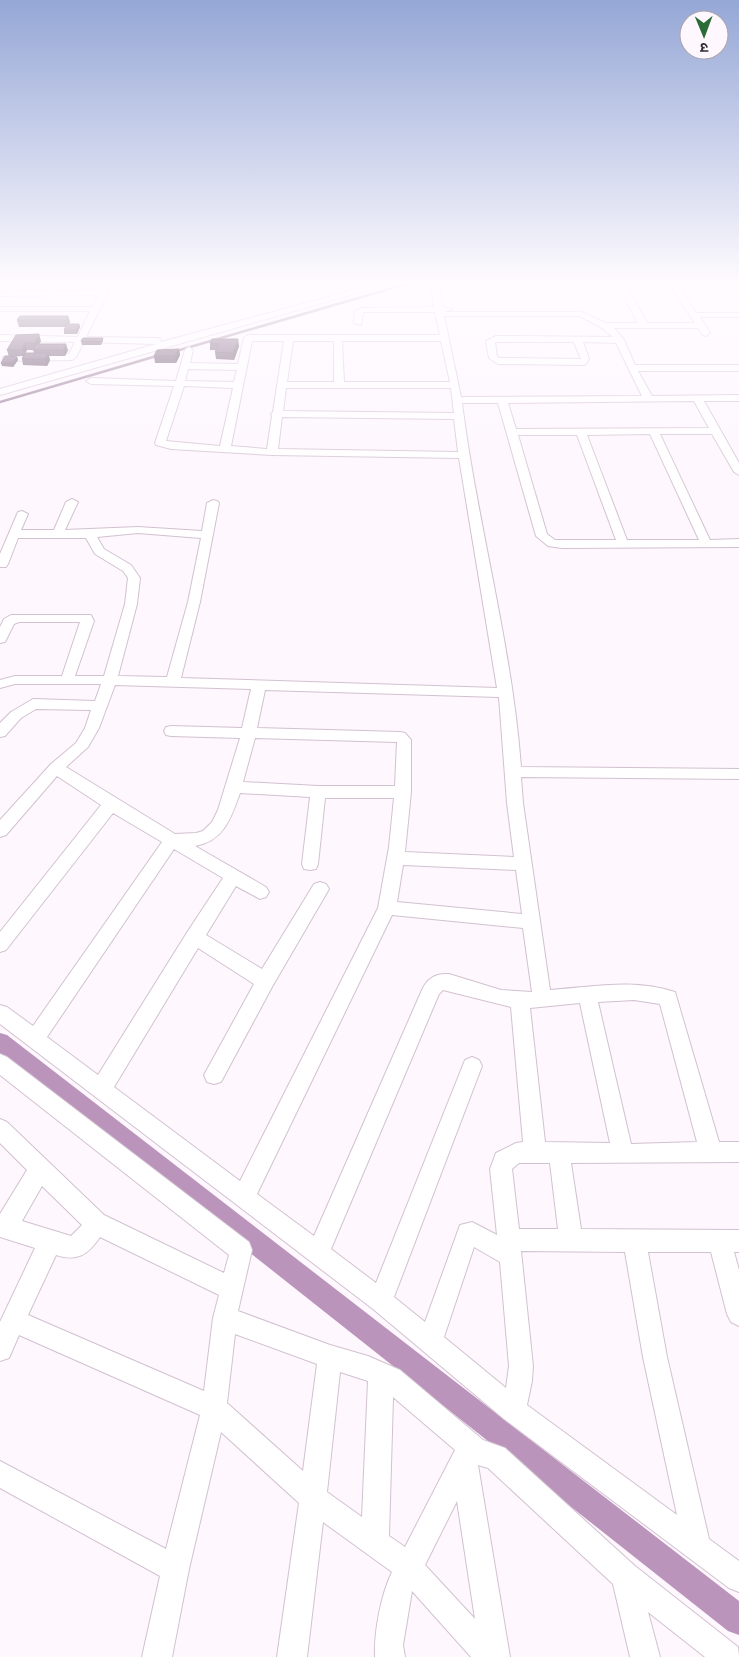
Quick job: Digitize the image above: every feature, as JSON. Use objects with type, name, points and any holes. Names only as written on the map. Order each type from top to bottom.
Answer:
[{"type":"street","points":[[0,392],[111,359]]},
{"type":"street","points":[[186,359],[180,384],[160,443],[171,446],[272,452],[464,455]]},
{"type":"street","points":[[225,448],[244,359]]},
{"type":"street","points":[[272,452],[276,414],[286,359]]},
{"type":"street","points":[[339,359],[340,385]]},
{"type":"street","points":[[450,359],[455,385],[464,455],[497,635],[514,772],[514,803],[542,998]]},
{"type":"street","points":[[495,359],[498,361],[583,362],[585,359]]},
{"type":"street","points":[[636,361],[739,362]]},
{"type":"street","points":[[636,361],[739,368]]},
{"type":"street","points":[[636,361],[648,398]]},
{"type":"street","points":[[184,366],[242,367]]},
{"type":"street","points":[[91,381],[238,385]]},
{"type":"street","points":[[282,385],[455,385]]},
{"type":"street","points":[[697,398],[739,472]]},
{"type":"street","points":[[457,400],[739,398]]},
{"type":"street","points":[[502,399],[542,536],[552,543],[739,543]]},
{"type":"street","points":[[276,414],[458,416]]},
{"type":"street","points":[[512,432],[716,431]]},
{"type":"street","points":[[581,432],[623,544]]},
{"type":"street","points":[[654,432],[706,543]]},
{"type":"street","points":[[58,534],[72,502]]},
{"type":"street","points":[[173,682],[194,602],[213,503]]},
{"type":"street","points":[[2,564],[22,514]]},
{"type":"street","points":[[14,534],[90,534],[138,530],[207,535]]},
{"type":"street","points":[[0,831],[56,768],[84,743],[110,680],[131,604],[134,578],[127,568],[99,550],[90,534]]},
{"type":"street","points":[[0,639],[9,622],[16,618],[86,618],[87,621],[67,680]]},
{"type":"street","points":[[2,682],[110,680],[504,693]]},
{"type":"street","points":[[172,840],[200,840],[217,829],[235,787],[259,685]]},
{"type":"street","points":[[0,732],[16,715],[33,704],[100,706]]},
{"type":"street","points":[[170,731],[248,732],[400,738],[404,740],[403,792],[396,858],[387,908],[244,1196]]},
{"type":"street","points":[[56,768],[111,804],[260,892]]},
{"type":"street","points":[[514,772],[739,774]]},
{"type":"street","points":[[235,787],[318,792],[403,792]]},
{"type":"street","points":[[310,864],[318,792]]},
{"type":"street","points":[[0,945],[111,804]]},
{"type":"street","points":[[35,1040],[172,840]]},
{"type":"street","points":[[396,858],[523,864]]},
{"type":"street","points":[[101,1089],[194,936],[233,876]]},
{"type":"street","points":[[214,1075],[265,981],[320,888]]},
{"type":"street","points":[[387,908],[531,922]]},
{"type":"street","points":[[194,936],[265,981]]},
{"type":"street","points":[[318,1252],[435,984],[440,981],[499,997],[520,1000],[588,994],[646,993],[668,998],[711,1153]]},
{"type":"street","points":[[588,994],[623,1154]]},
{"type":"street","points":[[520,1000],[535,1152]]},
{"type":"street","points":[[0,1013],[318,1252],[431,1340],[513,1410],[739,1578]]},
{"type":"street","points":[[0,1063],[241,1250],[225,1318],[214,1408],[175,1569],[157,1657]]},
{"type":"street","points":[[381,1301],[472,1066]]},
{"type":"street","points":[[0,1129],[96,1223],[232,1289]]},
{"type":"street","points":[[513,1410],[520,1381],[521,1366],[502,1169],[504,1160],[516,1153],[535,1152],[623,1154],[739,1152]]},
{"type":"street","points":[[559,1152],[571,1240]]},
{"type":"street","points":[[40,1169],[3,1226],[69,1248],[76,1248],[82,1243],[96,1223]]},
{"type":"street","points":[[431,1340],[468,1233],[510,1248],[571,1240],[729,1241],[739,1314]]},
{"type":"street","points":[[635,1241],[655,1357],[697,1546]]},
{"type":"street","points":[[0,1350],[50,1242]]},
{"type":"street","points":[[225,1318],[368,1368],[391,1379],[410,1394],[470,1455],[495,1657]]},
{"type":"street","points":[[14,1320],[214,1408],[313,1498],[409,1567],[490,1657]]},
{"type":"street","points":[[292,1657],[330,1356]]},
{"type":"street","points":[[375,1542],[381,1375]]},
{"type":"street","points":[[390,1657],[389,1645],[398,1590],[470,1455]]},
{"type":"street","points":[[470,1455],[496,1457],[626,1576],[728,1657]]},
{"type":"street","points":[[0,1474],[175,1569]]},
{"type":"street","points":[[626,1576],[645,1657]]},
{"type":"building","points":[[3,359],[15,359],[12,363],[1,363]]},
{"type":"waterway","points":[[0,402],[145,359]]},
{"type":"waterway","points":[[0,1042],[739,1620]]}]
